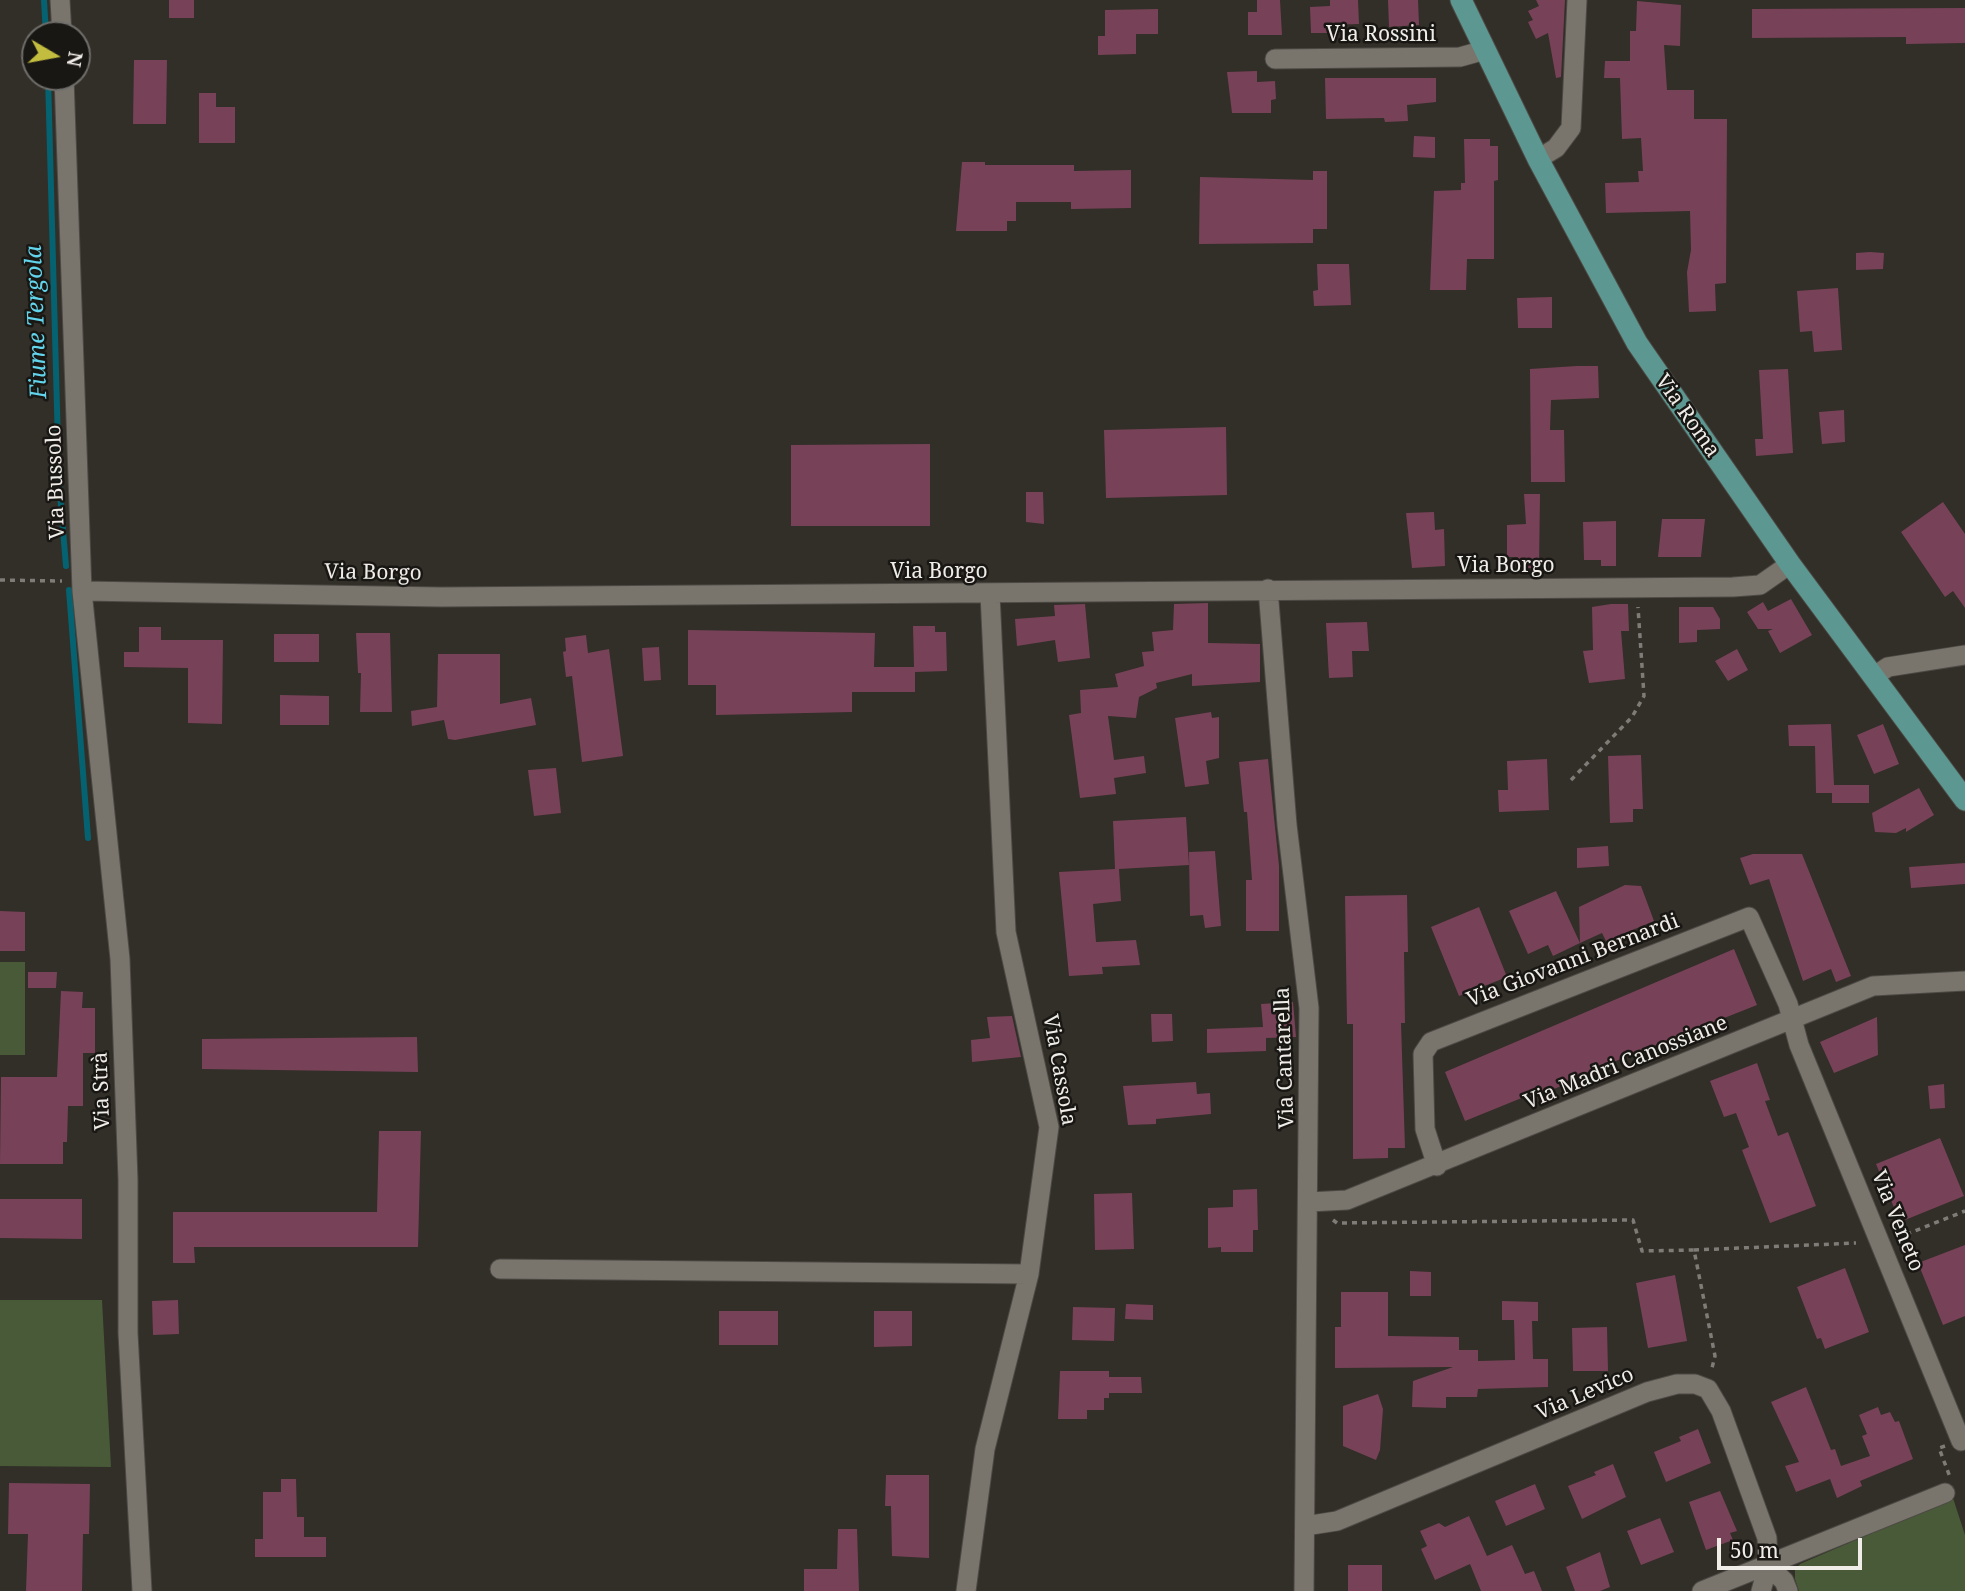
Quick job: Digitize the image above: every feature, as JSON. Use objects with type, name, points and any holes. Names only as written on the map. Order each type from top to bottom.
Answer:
[{"type":"main road","name":"Via Roma","points":[[1461,0],[1538,159],[1637,343],[1790,564],[1965,800]]},
{"type":"street","points":[[60,0],[61,21]]},
{"type":"street","points":[[1538,159],[1556,148],[1571,128],[1577,0]]},
{"type":"street","name":"Via Rossini","points":[[1275,59],[1460,57],[1485,50]]},
{"type":"street","name":"Via Bussolo","points":[[64,91],[82,586]]},
{"type":"street","name":"Via Borgo","points":[[82,586],[440,597],[1637,588],[1760,586],[1790,564]]},
{"type":"street","name":"Via Strà","points":[[82,586],[120,959],[128,1180],[128,1334],[142,1591]]},
{"type":"street","name":"Via Cantarella","points":[[1268,589],[1287,825],[1309,1008],[1304,1591]]},
{"type":"street","name":"Via Cassola","points":[[966,1591],[985,1449],[1029,1274],[1049,1127],[1024,1001],[1006,932],[990,594]]},
{"type":"street","points":[[1873,677],[1888,667],[1965,655]]},
{"type":"street","name":"Via Giovanni Bernardi","points":[[1437,1166],[1424,1129],[1423,1054],[1431,1042],[1448,1033],[1749,917],[1793,1019]]},
{"type":"street","name":"Via Madri Canossiane","points":[[1309,1202],[1347,1200],[1437,1166],[1873,986],[1965,981]]},
{"type":"street","name":"Via Veneto","points":[[1793,1019],[1799,1045],[1961,1441]]},
{"type":"street","points":[[500,1269],[1029,1274]]},
{"type":"street","name":"Via Levico","points":[[1304,1526],[1337,1521],[1647,1392],[1677,1384],[1695,1384],[1708,1389]]},
{"type":"street","points":[[1708,1389],[1721,1411],[1744,1466],[1767,1538],[1768,1566],[1761,1591]]},
{"type":"street","points":[[1702,1591],[1945,1493]]},
{"type":"street","points":[[1768,1566],[1784,1581],[1788,1591]]},
{"type":"path","points":[[0,580],[82,586]]},
{"type":"path","points":[[1571,780],[1632,717],[1644,696],[1637,588]]},
{"type":"path","points":[[1309,1202],[1337,1223],[1633,1220],[1642,1251],[1856,1243]]},
{"type":"path","points":[[1895,1239],[1965,1211]]},
{"type":"path","points":[[1694,1250],[1715,1356],[1708,1389]]},
{"type":"path","points":[[1945,1493],[1955,1489],[1938,1448],[1961,1441]]},
{"type":"green space","points":[[0,962],[25,962],[25,1055],[0,1055]]},
{"type":"green space","points":[[0,1300],[102,1300],[111,1467],[0,1466]]},
{"type":"green space","points":[[1953,1498],[1965,1535],[1965,1591],[1799,1591],[1795,1570],[1800,1564]]},
{"type":"building","points":[[169,0],[194,0],[194,18],[169,18]]},
{"type":"building","points":[[1257,0],[1280,0],[1282,35],[1248,35],[1248,12],[1257,12]]},
{"type":"building","points":[[1330,0],[1358,0],[1359,24],[1330,25],[1330,33],[1311,33],[1310,7],[1330,6]]},
{"type":"building","points":[[1388,0],[1418,0],[1419,25],[1389,27]]},
{"type":"building","points":[[1536,0],[1565,0],[1561,77],[1556,78],[1548,33],[1536,39],[1528,22],[1533,20],[1528,11],[1539,6]]},
{"type":"building","points":[[1637,1],[1681,5],[1680,46],[1664,45],[1667,90],[1694,90],[1694,119],[1727,119],[1726,283],[1715,284],[1716,311],[1689,312],[1687,272],[1691,250],[1690,211],[1606,213],[1605,183],[1639,182],[1638,171],[1643,171],[1641,138],[1622,139],[1620,78],[1604,78],[1605,61],[1630,61],[1630,31],[1636,31]]},
{"type":"building","points":[[1965,8],[1965,43],[1906,44],[1906,37],[1752,38],[1752,9]]},
{"type":"building","points":[[1158,9],[1158,34],[1136,34],[1136,54],[1098,55],[1098,36],[1105,36],[1105,10]]},
{"type":"building","points":[[134,60],[167,60],[166,124],[133,124]]},
{"type":"building","points":[[1257,71],[1257,82],[1275,81],[1276,99],[1271,100],[1271,113],[1232,113],[1227,72]]},
{"type":"building","points":[[1325,78],[1436,78],[1436,102],[1407,105],[1408,121],[1385,122],[1384,118],[1326,119]]},
{"type":"building","points":[[199,93],[216,93],[216,107],[235,107],[235,143],[199,143]]},
{"type":"building","points":[[1414,136],[1435,137],[1435,158],[1413,157]]},
{"type":"building","points":[[1464,139],[1490,139],[1490,146],[1498,146],[1498,180],[1494,181],[1494,259],[1467,259],[1466,290],[1430,290],[1434,191],[1461,190],[1461,183],[1465,183]]},
{"type":"building","points":[[962,162],[985,162],[985,165],[1074,165],[1074,171],[1131,170],[1131,208],[1071,209],[1071,202],[1016,202],[1016,221],[1007,221],[1007,231],[956,231]]},
{"type":"building","points":[[1313,171],[1327,171],[1327,229],[1313,229],[1313,243],[1199,244],[1200,177],[1313,180]]},
{"type":"building","points":[[1856,253],[1884,253],[1883,269],[1856,270]]},
{"type":"building","points":[[1317,264],[1349,264],[1351,305],[1314,306],[1313,291],[1318,290]]},
{"type":"building","points":[[1838,288],[1842,350],[1814,352],[1812,331],[1800,332],[1797,291]]},
{"type":"building","points":[[1552,297],[1552,328],[1518,328],[1517,298]]},
{"type":"building","points":[[1598,366],[1599,398],[1551,400],[1550,430],[1564,430],[1565,482],[1531,482],[1530,369]]},
{"type":"building","points":[[1788,369],[1793,453],[1756,456],[1755,439],[1763,439],[1759,370]]},
{"type":"building","points":[[1844,410],[1845,442],[1822,444],[1819,412]]},
{"type":"building","points":[[1226,427],[1227,495],[1106,498],[1104,430]]},
{"type":"building","points":[[930,444],[930,526],[791,526],[791,445]]},
{"type":"building","points":[[1026,492],[1043,492],[1044,524],[1026,522]]},
{"type":"building","points":[[1524,494],[1540,494],[1539,568],[1518,568],[1518,557],[1507,557],[1507,525],[1526,524]]},
{"type":"building","points":[[1943,502],[1965,534],[1965,608],[1953,591],[1945,597],[1901,532]]},
{"type":"building","points":[[1434,512],[1435,530],[1444,529],[1445,566],[1412,568],[1406,513]]},
{"type":"building","points":[[1662,519],[1705,519],[1701,557],[1658,557]]},
{"type":"building","points":[[1616,521],[1616,566],[1601,566],[1601,560],[1584,560],[1583,522]]},
{"type":"building","points":[[1791,599],[1812,635],[1780,653],[1768,631],[1773,629],[1758,629],[1747,612],[1763,602],[1768,611]]},
{"type":"building","points":[[1208,603],[1208,643],[1260,644],[1260,682],[1192,686],[1192,674],[1156,683],[1157,688],[1139,697],[1136,718],[1108,716],[1114,760],[1144,756],[1146,773],[1114,778],[1116,794],[1080,798],[1069,715],[1081,713],[1080,690],[1118,687],[1115,674],[1144,666],[1142,652],[1154,651],[1152,632],[1173,630],[1174,604]]},
{"type":"building","points":[[1085,604],[1090,658],[1058,662],[1055,640],[1017,646],[1015,619],[1055,616],[1054,605]]},
{"type":"building","points":[[1628,604],[1629,631],[1621,631],[1625,679],[1589,683],[1583,651],[1593,650],[1592,607]]},
{"type":"building","points":[[1679,607],[1713,607],[1720,619],[1720,629],[1697,630],[1697,642],[1679,643]]},
{"type":"building","points":[[1367,622],[1369,651],[1352,651],[1353,677],[1329,678],[1326,623]]},
{"type":"building","points":[[913,626],[935,626],[935,632],[946,632],[947,671],[915,672],[915,692],[852,692],[852,712],[716,715],[716,685],[688,685],[688,630],[875,633],[874,667],[914,667]]},
{"type":"building","points":[[139,627],[161,627],[161,640],[223,640],[222,724],[188,723],[188,668],[124,667],[124,652],[139,652]]},
{"type":"building","points":[[356,633],[390,633],[392,712],[360,712],[361,673],[358,673]]},
{"type":"building","points":[[274,634],[319,634],[319,662],[274,662]]},
{"type":"building","points":[[586,635],[588,653],[609,649],[623,756],[582,762],[572,676],[566,677],[563,652],[566,651],[565,638]]},
{"type":"building","points":[[659,647],[661,680],[644,681],[642,648]]},
{"type":"building","points":[[1737,649],[1748,670],[1728,681],[1715,661]]},
{"type":"building","points":[[438,654],[500,654],[500,704],[531,698],[536,725],[455,740],[448,739],[444,720],[412,726],[411,711],[437,707]]},
{"type":"building","points":[[280,695],[329,696],[329,725],[280,725]]},
{"type":"building","points":[[1211,712],[1212,718],[1219,717],[1219,758],[1206,761],[1209,784],[1185,787],[1175,718]]},
{"type":"building","points":[[1831,724],[1834,785],[1869,785],[1869,803],[1832,803],[1832,793],[1816,793],[1815,746],[1789,746],[1788,725]]},
{"type":"building","points":[[1883,724],[1899,764],[1874,774],[1857,735]]},
{"type":"building","points":[[1641,755],[1643,809],[1633,809],[1633,822],[1610,823],[1608,756]]},
{"type":"building","points":[[1268,759],[1279,866],[1279,931],[1246,931],[1246,880],[1252,880],[1247,812],[1244,812],[1239,762]]},
{"type":"building","points":[[1547,759],[1549,810],[1499,812],[1498,790],[1508,790],[1507,761]]},
{"type":"building","points":[[556,768],[561,813],[534,816],[528,770]]},
{"type":"building","points":[[1919,788],[1934,815],[1906,832],[1906,828],[1896,833],[1875,832],[1872,813]]},
{"type":"building","points":[[1186,817],[1189,865],[1119,869],[1121,901],[1093,904],[1096,942],[1136,940],[1140,965],[1102,967],[1103,974],[1069,976],[1059,872],[1115,869],[1113,821]]},
{"type":"building","points":[[1608,846],[1609,866],[1577,868],[1577,848]]},
{"type":"building","points":[[1215,851],[1221,926],[1205,928],[1203,915],[1190,916],[1189,852]]},
{"type":"building","points":[[1753,854],[1802,854],[1851,976],[1836,982],[1831,969],[1803,981],[1769,879],[1750,885],[1740,858]]},
{"type":"building","points":[[1965,863],[1965,884],[1911,888],[1909,867]]},
{"type":"building","points":[[1625,885],[1641,886],[1654,921],[1606,941],[1602,933],[1580,943],[1579,907]]},
{"type":"building","points":[[1556,891],[1580,943],[1553,956],[1548,945],[1528,954],[1509,911]]},
{"type":"building","points":[[1407,895],[1408,952],[1404,952],[1405,1023],[1401,1023],[1405,1148],[1388,1148],[1388,1158],[1353,1159],[1353,1024],[1347,1024],[1345,896]]},
{"type":"building","points":[[1479,907],[1507,977],[1459,996],[1431,927]]},
{"type":"building","points":[[0,911],[25,912],[25,951],[0,951]]},
{"type":"building","points":[[1734,949],[1757,1005],[1568,1080],[1569,1083],[1531,1098],[1529,1095],[1465,1121],[1445,1072]]},
{"type":"building","points":[[28,972],[57,972],[56,988],[28,988]]},
{"type":"building","points":[[61,991],[83,992],[82,1008],[95,1008],[95,1053],[83,1053],[83,1106],[68,1106],[63,1164],[0,1164],[1,1077],[57,1077]]},
{"type":"building","points":[[1293,1002],[1296,1037],[1266,1038],[1266,1051],[1207,1053],[1207,1029],[1263,1027],[1261,1004]]},
{"type":"building","points":[[1151,1014],[1172,1014],[1173,1041],[1152,1042]]},
{"type":"building","points":[[1012,1016],[1021,1057],[972,1062],[971,1040],[990,1038],[987,1017]]},
{"type":"building","points":[[1877,1017],[1878,1055],[1834,1073],[1820,1042]]},
{"type":"building","points":[[417,1037],[418,1072],[202,1069],[202,1039]]},
{"type":"building","points":[[1757,1063],[1770,1100],[1765,1101],[1778,1136],[1788,1132],[1816,1206],[1770,1223],[1742,1150],[1749,1147],[1736,1113],[1724,1117],[1710,1081]]},
{"type":"building","points":[[1196,1082],[1197,1094],[1210,1093],[1211,1114],[1156,1119],[1156,1124],[1128,1125],[1123,1086]]},
{"type":"building","points":[[1944,1084],[1945,1108],[1930,1109],[1928,1086]]},
{"type":"building","points":[[379,1131],[421,1131],[418,1247],[194,1247],[195,1263],[173,1263],[173,1212],[377,1212]]},
{"type":"building","points":[[1940,1138],[1964,1196],[1900,1222],[1876,1164]]},
{"type":"building","points":[[1257,1189],[1258,1230],[1253,1230],[1253,1252],[1221,1252],[1221,1247],[1208,1248],[1208,1208],[1233,1207],[1233,1190]]},
{"type":"building","points":[[1132,1193],[1134,1249],[1095,1250],[1094,1194]]},
{"type":"building","points":[[0,1199],[82,1199],[82,1239],[0,1238]]},
{"type":"building","points":[[1965,1245],[1965,1316],[1943,1325],[1918,1263]]},
{"type":"building","points":[[1845,1268],[1869,1332],[1825,1349],[1821,1338],[1817,1339],[1797,1287]]},
{"type":"building","points":[[1410,1271],[1431,1272],[1431,1296],[1410,1296]]},
{"type":"building","points":[[1675,1275],[1687,1341],[1648,1348],[1636,1283]]},
{"type":"building","points":[[1341,1292],[1388,1292],[1388,1336],[1459,1337],[1459,1350],[1478,1350],[1478,1361],[1515,1360],[1514,1320],[1502,1320],[1502,1301],[1538,1302],[1538,1321],[1532,1321],[1533,1359],[1548,1359],[1548,1387],[1478,1389],[1477,1397],[1446,1397],[1446,1408],[1412,1407],[1413,1381],[1453,1367],[1335,1368],[1335,1327],[1341,1327]]},
{"type":"building","points":[[178,1300],[179,1334],[153,1335],[152,1301]]},
{"type":"building","points":[[1126,1304],[1153,1305],[1153,1320],[1125,1319]]},
{"type":"building","points":[[1073,1307],[1115,1308],[1114,1341],[1072,1340]]},
{"type":"building","points":[[719,1311],[778,1311],[778,1345],[719,1345]]},
{"type":"building","points":[[874,1311],[912,1311],[912,1346],[874,1347]]},
{"type":"building","points":[[1607,1327],[1608,1371],[1573,1371],[1572,1328]]},
{"type":"building","points":[[1060,1371],[1109,1371],[1109,1377],[1141,1377],[1142,1393],[1109,1393],[1109,1398],[1104,1398],[1104,1410],[1087,1410],[1087,1419],[1058,1419]]},
{"type":"building","points":[[1806,1387],[1831,1450],[1835,1449],[1841,1466],[1870,1456],[1862,1436],[1867,1434],[1859,1415],[1878,1407],[1881,1415],[1890,1412],[1895,1422],[1899,1421],[1913,1459],[1860,1481],[1862,1486],[1837,1498],[1830,1479],[1796,1492],[1785,1466],[1799,1462],[1771,1402]]},
{"type":"building","points":[[1378,1394],[1383,1409],[1380,1450],[1376,1460],[1343,1446],[1343,1406]]},
{"type":"building","points":[[1698,1429],[1711,1463],[1666,1482],[1654,1452],[1681,1441],[1679,1437]]},
{"type":"building","points":[[1613,1464],[1626,1497],[1582,1519],[1568,1486],[1596,1475],[1594,1472]]},
{"type":"building","points":[[886,1475],[929,1475],[929,1558],[892,1556],[891,1506],[885,1506]]},
{"type":"building","points":[[281,1479],[296,1479],[297,1517],[304,1517],[304,1537],[326,1537],[326,1557],[255,1557],[255,1539],[263,1539],[263,1492],[281,1492]]},
{"type":"building","points":[[9,1483],[90,1484],[89,1534],[83,1534],[82,1591],[26,1591],[28,1534],[8,1534]]},
{"type":"building","points":[[1535,1484],[1545,1509],[1506,1526],[1495,1501]]},
{"type":"building","points":[[1720,1491],[1737,1531],[1730,1533],[1733,1540],[1706,1550],[1689,1502]]},
{"type":"building","points":[[1469,1516],[1487,1556],[1512,1545],[1525,1574],[1534,1571],[1542,1591],[1481,1591],[1470,1564],[1435,1580],[1421,1549],[1427,1546],[1420,1531],[1439,1523],[1445,1527]]},
{"type":"building","points":[[1660,1518],[1674,1552],[1641,1565],[1627,1531]]},
{"type":"building","points":[[838,1529],[857,1529],[859,1591],[804,1591],[804,1569],[837,1569]]},
{"type":"building","points":[[1600,1552],[1610,1587],[1600,1591],[1575,1591],[1566,1567]]},
{"type":"building","points":[[1348,1565],[1382,1565],[1382,1591],[1348,1591]]},
{"type":"waterway","name":"Fiume Tergola","points":[[44,0],[45,21]]},
{"type":"waterway","name":"Fiume Tergola","points":[[48,91],[59,482],[66,566]]},
{"type":"waterway","name":"Fiume Tergola","points":[[69,590],[88,838]]}]
